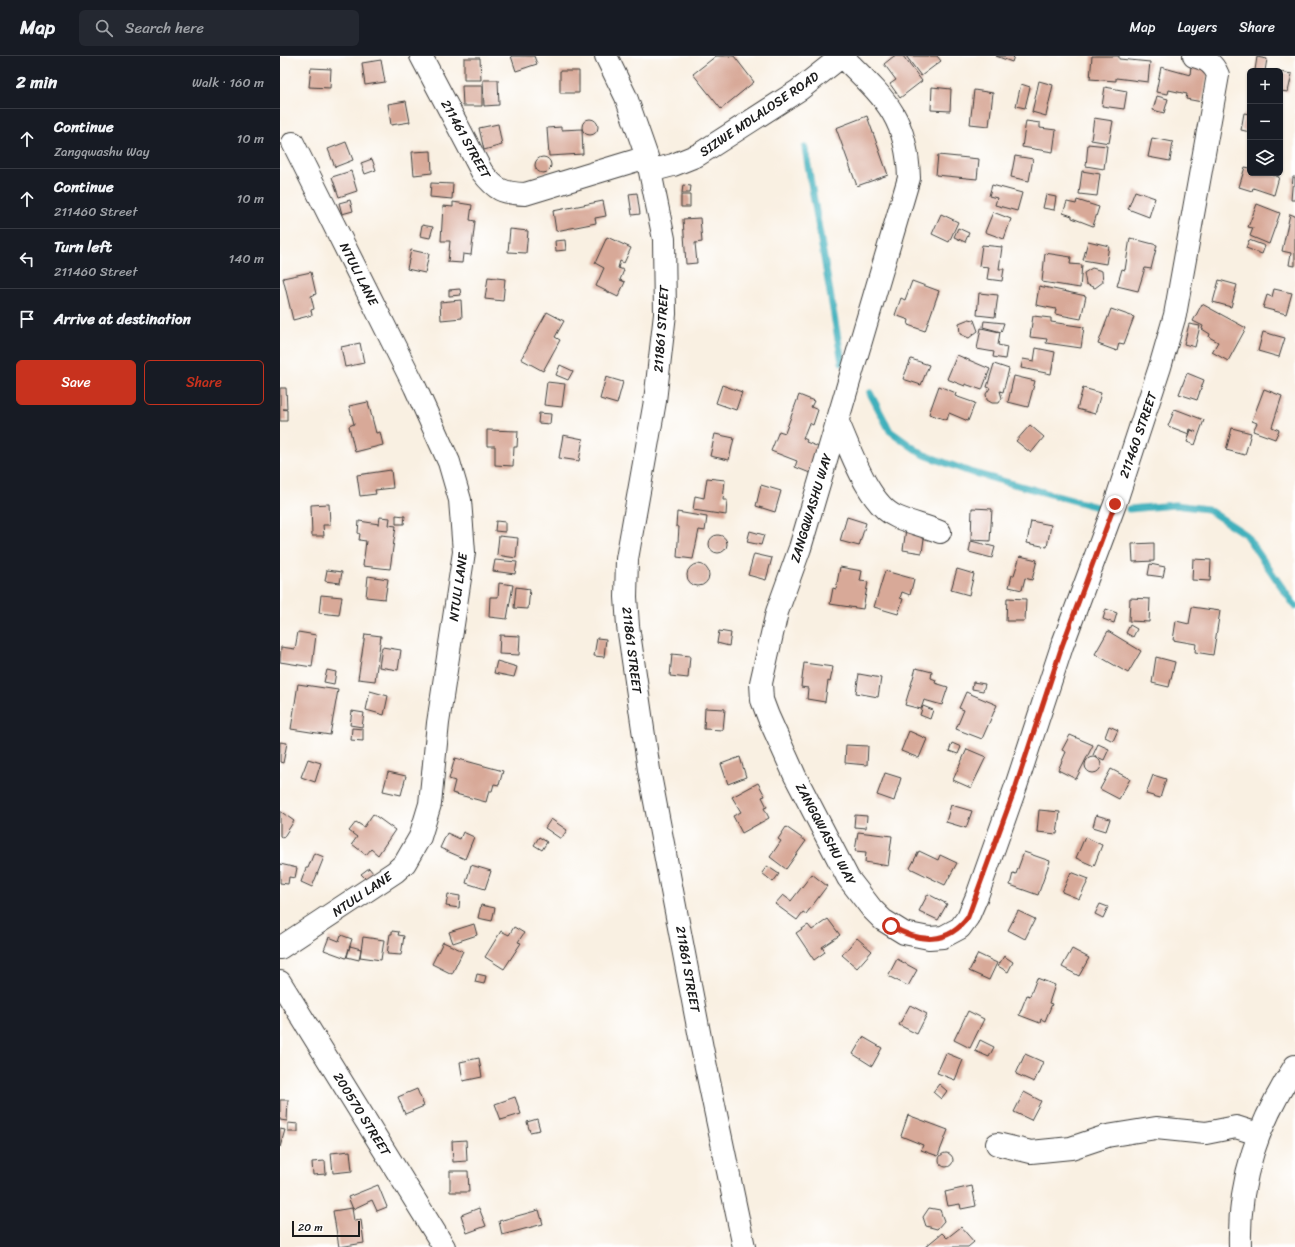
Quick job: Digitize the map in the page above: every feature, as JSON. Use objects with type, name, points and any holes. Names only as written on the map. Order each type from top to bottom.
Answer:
[{"type":"street","name":"211461 STREET","points":[[421,56],[482,172],[494,186],[508,193],[525,194],[648,164]]},
{"type":"street","name":"211861 STREET","points":[[606,56],[626,97],[648,164],[664,239],[665,314],[655,401],[627,559],[626,598],[628,626],[649,770],[702,1048],[744,1247]]},
{"type":"street","name":"SIZWE MDLALOSE ROAD","points":[[648,164],[673,165],[698,155],[799,90],[842,56]]},
{"type":"street","name":"ZANGQWASHU WAY","points":[[842,56],[875,89],[892,109],[904,135],[908,157],[909,178],[800,548],[776,612],[761,684],[762,700],[795,776],[848,878],[867,904],[883,920],[904,934],[916,937]]},
{"type":"street","name":"211460 STREET","points":[[916,937],[943,937],[952,934],[960,928],[968,917],[1009,808],[1062,646],[1115,504],[1160,367],[1175,315],[1218,76],[1214,66],[1204,59],[1194,56]]},
{"type":"street","name":"NTULI LANE","points":[[280,948],[395,872],[405,863],[420,837],[430,804],[433,785],[438,723],[464,552],[460,500],[449,462],[415,387],[294,143]]},
{"type":"street","points":[[837,420],[868,487],[882,506],[896,517],[940,532]]},
{"type":"street","name":"200570 STREET","points":[[280,982],[444,1247]]},
{"type":"street","points":[[1240,1247],[1240,1208],[1249,1160],[1258,1134],[1295,1066]]},
{"type":"street","points":[[997,1144],[1031,1152],[1039,1152],[1071,1148],[1107,1136],[1156,1128],[1206,1133],[1236,1126],[1258,1134]]},
{"type":"building","points":[[511,56],[534,56],[537,64],[516,71]]},
{"type":"building","points":[[716,56],[734,56],[754,82],[721,109],[693,74]]},
{"type":"building","points":[[894,56],[903,56],[922,81],[900,98],[890,84],[896,80],[884,64]]},
{"type":"building","points":[[906,56],[937,56],[941,61],[921,76]]},
{"type":"building","points":[[996,56],[1014,56],[1012,62]]},
{"type":"building","points":[[1092,56],[1119,56],[1119,59],[1150,62],[1148,82],[1116,78],[1116,81],[1090,79]]},
{"type":"building","points":[[1257,57],[1267,59],[1266,68],[1255,68]]},
{"type":"building","points":[[464,58],[480,58],[481,80],[464,80]]},
{"type":"building","points":[[381,60],[385,82],[365,85],[362,63]]},
{"type":"building","points":[[1191,65],[1209,68],[1202,102],[1186,99],[1187,94],[1169,90],[1168,94],[1156,92],[1161,67],[1190,75]]},
{"type":"building","points":[[311,68],[331,69],[330,88],[309,87]]},
{"type":"building","points":[[560,71],[579,71],[579,93],[560,93]]},
{"type":"building","points":[[1283,72],[1292,74],[1288,92],[1283,91]]},
{"type":"building","points":[[483,80],[498,80],[499,105],[484,106]]},
{"type":"building","points":[[1039,81],[1053,85],[1046,116],[1032,112]]},
{"type":"building","points":[[1021,84],[1030,87],[1025,108],[1016,106]]},
{"type":"building","points":[[462,86],[482,86],[482,106],[463,106]]},
{"type":"building","points":[[932,87],[951,89],[950,111],[931,110]]},
{"type":"building","points":[[1105,87],[1127,91],[1124,109],[1102,106]]},
{"type":"building","points":[[974,90],[993,93],[989,126],[970,124]]},
{"type":"building","points":[[1157,96],[1168,99],[1164,113],[1153,110]]},
{"type":"building","points":[[406,101],[410,122],[391,125],[388,104]]},
{"type":"building","points":[[1244,113],[1247,114],[1247,131],[1241,130]]},
{"type":"building","points":[[867,116],[888,175],[857,186],[836,128]]},
{"type":"building","points":[[1094,118],[1113,121],[1109,143],[1091,140]]},
{"type":"building","points":[[587,119],[593,119],[598,124],[596,133],[593,135],[587,135],[582,130],[582,124]]},
{"type":"building","points":[[1026,121],[1040,123],[1040,128],[1056,130],[1053,152],[1022,147]]},
{"type":"building","points":[[498,124],[502,145],[484,150],[479,128]]},
{"type":"building","points":[[561,127],[561,130],[582,129],[583,154],[549,156],[547,128]]},
{"type":"building","points":[[1152,138],[1173,142],[1170,161],[1148,157]]},
{"type":"building","points":[[346,142],[353,160],[335,167],[328,149]]},
{"type":"building","points":[[1088,144],[1107,146],[1104,169],[1086,166]]},
{"type":"building","points":[[431,151],[432,173],[414,175],[412,152]]},
{"type":"building","points":[[938,155],[979,159],[977,179],[936,175]]},
{"type":"building","points":[[1015,156],[1033,159],[1029,181],[1011,177]]},
{"type":"building","points":[[543,157],[550,162],[551,165],[546,172],[543,173],[536,168],[535,165],[540,158]]},
{"type":"building","points":[[372,159],[376,170],[365,174],[361,163]]},
{"type":"building","points":[[1245,167],[1247,167],[1247,176],[1279,177],[1274,195],[1253,188],[1252,191],[1239,187]]},
{"type":"building","points":[[351,171],[357,191],[339,197],[332,177]]},
{"type":"building","points":[[1082,171],[1100,174],[1097,196],[1079,194]]},
{"type":"building","points":[[1293,177],[1295,177],[1295,200],[1291,200]]},
{"type":"building","points":[[431,183],[453,184],[452,199],[430,197]]},
{"type":"building","points":[[683,185],[691,186],[690,193],[682,193]]},
{"type":"building","points":[[992,185],[1022,193],[1017,211],[995,205],[997,198],[989,196]]},
{"type":"building","points":[[1135,191],[1155,198],[1149,217],[1128,209]]},
{"type":"building","points":[[637,193],[640,214],[632,215],[629,194]]},
{"type":"building","points":[[681,195],[690,195],[690,207],[681,207]]},
{"type":"building","points":[[1046,195],[1056,197],[1054,210],[1043,208]]},
{"type":"building","points":[[350,200],[353,211],[342,214],[339,203]]},
{"type":"building","points":[[1077,200],[1099,207],[1093,226],[1063,213],[1067,202],[1076,204]]},
{"type":"building","points":[[603,201],[606,216],[595,218],[596,223],[556,231],[553,211]]},
{"type":"building","points":[[453,202],[472,205],[470,220],[475,221],[471,255],[463,254],[462,263],[448,262],[450,241],[441,241],[443,206],[453,207]]},
{"type":"building","points":[[1257,204],[1280,213],[1269,244],[1250,236],[1253,228],[1248,227]]},
{"type":"building","points":[[993,212],[1011,219],[1004,239],[985,232]]},
{"type":"building","points":[[941,214],[958,222],[949,242],[932,234]]},
{"type":"building","points":[[1290,214],[1295,216],[1295,266],[1289,265],[1291,253],[1282,251]]},
{"type":"building","points":[[700,218],[702,242],[695,243],[697,263],[686,264],[683,219]]},
{"type":"building","points":[[422,225],[433,227],[430,238],[420,236]]},
{"type":"building","points":[[958,228],[969,233],[965,242],[954,237]]},
{"type":"building","points":[[510,229],[528,231],[526,253],[508,252]]},
{"type":"building","points":[[607,237],[631,248],[624,263],[620,261],[618,268],[624,270],[620,280],[625,282],[618,297],[596,286],[604,268],[595,263]]},
{"type":"building","points":[[1130,238],[1157,245],[1151,269],[1145,268],[1138,291],[1117,286],[1122,269],[1125,270]]},
{"type":"building","points":[[565,240],[566,250],[556,251],[555,241]]},
{"type":"building","points":[[1249,240],[1265,246],[1262,254],[1246,248]]},
{"type":"building","points":[[1088,241],[1109,246],[1106,264],[1083,260]]},
{"type":"building","points":[[982,245],[1002,247],[999,269],[1004,269],[1002,281],[987,279],[989,267],[979,266]]},
{"type":"building","points":[[411,250],[429,254],[425,273],[407,269]]},
{"type":"building","points":[[1045,253],[1071,257],[1070,264],[1082,265],[1080,288],[1042,282]]},
{"type":"building","points":[[1092,268],[1102,271],[1103,282],[1095,288],[1086,284],[1084,273]]},
{"type":"building","points":[[311,272],[316,294],[311,296],[314,309],[311,310],[312,315],[293,320],[283,278]]},
{"type":"building","points":[[488,277],[505,279],[503,301],[485,299]]},
{"type":"building","points":[[1219,280],[1237,285],[1231,307],[1213,302]]},
{"type":"building","points":[[912,281],[939,291],[925,331],[908,325],[909,320],[895,315],[901,298],[905,300]]},
{"type":"building","points":[[1039,286],[1086,296],[1081,319],[1055,314],[1056,309],[1036,305]]},
{"type":"building","points":[[460,289],[461,295],[449,296],[449,290]]},
{"type":"building","points":[[1274,289],[1292,293],[1286,314],[1263,308],[1267,295],[1272,297]]},
{"type":"building","points":[[979,293],[998,295],[995,317],[977,315]]},
{"type":"building","points":[[461,300],[462,318],[441,320],[440,302]]},
{"type":"building","points":[[1202,304],[1246,328],[1228,361],[1212,352],[1218,342],[1209,337],[1210,334],[1202,329],[1203,326],[1193,321]]},
{"type":"building","points":[[1111,309],[1134,317],[1124,344],[1119,343],[1117,351],[1098,344]]},
{"type":"building","points":[[547,312],[564,321],[555,337],[560,340],[543,371],[521,359]]},
{"type":"building","points":[[1033,316],[1051,318],[1051,322],[1084,327],[1081,348],[1046,343],[1047,339],[1030,337]]},
{"type":"building","points":[[969,319],[974,320],[978,331],[969,338],[960,334],[959,323]]},
{"type":"building","points":[[984,321],[1004,323],[1001,332],[983,327]]},
{"type":"building","points":[[1189,324],[1200,326],[1195,347],[1184,344]]},
{"type":"building","points":[[981,328],[1000,332],[998,345],[1007,347],[1005,359],[993,357],[994,352],[977,349]]},
{"type":"building","points":[[1263,332],[1285,338],[1279,357],[1258,351]]},
{"type":"building","points":[[360,343],[364,363],[345,367],[341,347]]},
{"type":"building","points":[[1036,348],[1055,352],[1051,374],[1021,368],[1023,359],[1034,361]]},
{"type":"building","points":[[957,355],[990,369],[982,390],[965,384],[965,386],[947,379]]},
{"type":"building","points":[[911,359],[929,365],[921,385],[903,379]]},
{"type":"building","points":[[994,364],[1009,369],[1003,392],[1000,391],[1002,398],[999,403],[992,403],[987,400],[986,394],[990,388],[987,387]]},
{"type":"building","points":[[560,365],[573,371],[568,380],[556,375]]},
{"type":"building","points":[[1187,373],[1204,380],[1197,400],[1179,394]]},
{"type":"building","points":[[1014,376],[1035,381],[1028,407],[1008,402]]},
{"type":"building","points":[[606,377],[623,382],[617,404],[600,399]]},
{"type":"building","points":[[547,382],[565,384],[562,407],[544,405]]},
{"type":"building","points":[[722,385],[742,392],[736,410],[716,403]]},
{"type":"building","points":[[939,386],[956,393],[955,396],[975,403],[968,421],[949,413],[947,420],[929,414]]},
{"type":"building","points":[[280,388],[286,388],[287,409],[283,409],[287,410],[287,421],[280,421]]},
{"type":"building","points":[[1083,388],[1101,393],[1095,414],[1077,409]]},
{"type":"building","points":[[1264,389],[1282,396],[1272,427],[1279,430],[1275,439],[1253,431],[1257,423],[1252,421]]},
{"type":"building","points":[[799,395],[814,401],[811,407],[818,410],[813,425],[809,423],[803,438],[807,440],[806,442],[819,447],[810,473],[795,467],[797,461],[771,451],[779,431],[785,433]]},
{"type":"building","points":[[368,402],[376,433],[380,432],[383,445],[355,452],[349,426],[354,424],[349,406]]},
{"type":"building","points":[[1175,409],[1204,420],[1195,445],[1187,442],[1191,430],[1196,432],[1190,429],[1189,434],[1168,426]]},
{"type":"building","points":[[539,413],[551,414],[550,424],[538,423]]},
{"type":"building","points":[[1030,425],[1044,437],[1031,453],[1016,441]]},
{"type":"building","points":[[1232,428],[1251,433],[1245,455],[1226,450]]},
{"type":"building","points":[[487,430],[518,431],[517,447],[514,447],[513,466],[495,465],[495,446],[487,446]]},
{"type":"building","points":[[715,434],[734,438],[729,460],[710,456]]},
{"type":"building","points":[[563,435],[583,439],[579,461],[559,458]]},
{"type":"building","points":[[391,470],[393,488],[375,490],[376,494],[360,496],[357,475]]},
{"type":"building","points":[[707,478],[725,480],[723,500],[727,500],[726,515],[693,510],[695,496],[704,498]]},
{"type":"building","points":[[761,485],[781,491],[775,512],[756,506]]},
{"type":"building","points":[[329,504],[330,525],[323,525],[324,536],[312,536],[311,505]]},
{"type":"building","points":[[972,508],[992,509],[990,541],[971,540]]},
{"type":"building","points":[[677,512],[707,517],[705,531],[699,530],[693,559],[677,557],[679,527],[676,526]]},
{"type":"building","points":[[396,515],[405,516],[404,524],[396,524]]},
{"type":"building","points":[[380,517],[390,518],[389,525],[396,526],[390,569],[363,566],[366,541],[359,540],[359,521],[379,524]]},
{"type":"building","points":[[847,517],[866,523],[859,546],[840,541]]},
{"type":"building","points":[[496,521],[505,522],[505,532],[495,531]]},
{"type":"building","points":[[1031,521],[1051,525],[1047,547],[1027,543]]},
{"type":"building","points":[[906,529],[925,531],[922,553],[903,550]]},
{"type":"building","points":[[750,531],[764,535],[761,545],[747,542]]},
{"type":"building","points":[[718,535],[724,538],[727,544],[724,550],[718,553],[712,550],[709,544],[712,538]]},
{"type":"building","points":[[499,536],[518,538],[516,558],[497,555]]},
{"type":"building","points":[[971,541],[995,547],[992,558],[969,552]]},
{"type":"building","points":[[1154,543],[1154,561],[1133,562],[1132,544]]},
{"type":"building","points":[[754,554],[772,558],[766,580],[748,575]]},
{"type":"building","points":[[1020,556],[1037,560],[1032,580],[1025,578],[1022,590],[1009,587]]},
{"type":"building","points":[[1193,559],[1211,560],[1210,581],[1192,580]]},
{"type":"building","points":[[495,560],[517,562],[515,574],[493,571]]},
{"type":"building","points":[[698,564],[706,567],[709,575],[706,583],[698,586],[690,583],[687,575],[690,567]]},
{"type":"building","points":[[1150,564],[1165,567],[1163,577],[1148,575]]},
{"type":"building","points":[[840,567],[862,571],[860,581],[868,582],[863,609],[830,604],[833,588],[836,589]]},
{"type":"building","points":[[957,569],[974,574],[969,595],[951,590]]},
{"type":"building","points":[[327,570],[342,572],[340,583],[325,581]]},
{"type":"building","points":[[885,571],[914,579],[910,595],[902,592],[900,598],[903,599],[898,614],[874,607]]},
{"type":"building","points":[[368,576],[388,579],[385,599],[366,597]]},
{"type":"building","points":[[499,583],[513,585],[507,619],[489,617],[490,597],[498,597]]},
{"type":"building","points":[[516,587],[530,589],[528,609],[514,608]]},
{"type":"building","points":[[321,595],[342,597],[339,615],[319,613]]},
{"type":"building","points":[[1007,598],[1026,599],[1025,621],[1006,621]]},
{"type":"building","points":[[1130,598],[1150,599],[1149,622],[1129,621]]},
{"type":"building","points":[[1192,607],[1220,611],[1213,655],[1195,652],[1196,644],[1173,640],[1176,621],[1189,624]]},
{"type":"building","points":[[1106,609],[1117,613],[1114,623],[1103,619]]},
{"type":"building","points":[[1130,625],[1137,629],[1133,637],[1126,633]]},
{"type":"building","points":[[719,631],[731,633],[729,646],[717,643]]},
{"type":"building","points":[[1108,631],[1141,651],[1128,673],[1095,654]]},
{"type":"building","points":[[298,632],[316,635],[312,667],[280,662],[281,647],[295,649]]},
{"type":"building","points":[[365,634],[381,636],[375,681],[358,679]]},
{"type":"building","points":[[500,635],[520,636],[519,655],[499,654]]},
{"type":"building","points":[[597,638],[606,639],[604,657],[594,656]]},
{"type":"building","points":[[382,647],[401,650],[398,670],[379,667]]},
{"type":"building","points":[[672,654],[690,656],[688,678],[670,676]]},
{"type":"building","points":[[1156,657],[1175,662],[1169,687],[1152,683]]},
{"type":"building","points":[[497,661],[517,667],[514,677],[494,673]]},
{"type":"building","points":[[804,663],[833,667],[830,682],[828,681],[825,702],[807,699],[808,688],[801,687]]},
{"type":"building","points":[[916,668],[932,672],[931,678],[936,680],[935,683],[948,687],[942,705],[924,700],[921,709],[905,705]]},
{"type":"building","points":[[327,670],[336,672],[334,684],[324,682]]},
{"type":"building","points":[[859,674],[881,678],[878,697],[856,693]]},
{"type":"building","points":[[973,682],[985,684],[983,691],[972,689]]},
{"type":"building","points":[[298,684],[338,690],[330,735],[291,729]]},
{"type":"building","points":[[370,691],[388,696],[384,715],[366,710]]},
{"type":"building","points":[[966,692],[997,705],[982,739],[956,729],[964,710],[959,708]]},
{"type":"building","points":[[923,706],[933,710],[930,719],[920,715]]},
{"type":"building","points":[[705,708],[725,709],[723,730],[704,729]]},
{"type":"building","points":[[352,711],[364,713],[362,727],[350,725]]},
{"type":"building","points":[[1109,726],[1118,730],[1113,741],[1105,737]]},
{"type":"building","points":[[352,728],[363,729],[363,741],[351,740]]},
{"type":"building","points":[[909,731],[927,739],[919,758],[901,751]]},
{"type":"building","points":[[1070,735],[1093,745],[1076,779],[1058,770],[1066,752],[1062,750]]},
{"type":"building","points":[[280,742],[287,743],[283,763],[280,762]]},
{"type":"building","points":[[952,743],[961,747],[958,754],[949,751]]},
{"type":"building","points":[[1098,744],[1109,749],[1104,760],[1093,755]]},
{"type":"building","points":[[846,745],[868,746],[867,765],[845,763]]},
{"type":"building","points":[[967,749],[986,757],[971,788],[953,780]]},
{"type":"building","points":[[740,757],[746,777],[728,784],[721,764]]},
{"type":"building","points":[[1093,757],[1099,759],[1101,765],[1099,771],[1093,773],[1087,771],[1085,765],[1087,759]]},
{"type":"building","points":[[455,758],[503,771],[499,785],[494,784],[492,791],[489,791],[486,802],[452,793],[455,781],[449,779]]},
{"type":"building","points":[[308,759],[321,763],[315,782],[301,777]]},
{"type":"building","points":[[1111,769],[1130,779],[1119,799],[1100,789]]},
{"type":"building","points":[[388,772],[406,776],[401,795],[383,791]]},
{"type":"building","points":[[885,773],[901,778],[894,801],[877,795]]},
{"type":"building","points":[[1153,775],[1166,779],[1160,798],[1146,794]]},
{"type":"building","points":[[758,783],[765,796],[762,797],[767,807],[764,808],[769,818],[742,833],[733,816],[741,812],[732,797]]},
{"type":"building","points":[[951,805],[972,811],[966,828],[946,822]]},
{"type":"building","points":[[1039,810],[1060,812],[1057,834],[1037,832]]},
{"type":"building","points":[[280,811],[294,821],[283,838],[280,836]]},
{"type":"building","points":[[373,814],[395,830],[378,855],[371,849],[366,855],[352,844],[357,837],[349,831],[356,822],[364,827]]},
{"type":"building","points":[[855,815],[867,816],[866,828],[854,827]]},
{"type":"building","points":[[1096,815],[1110,819],[1106,831],[1093,827]]},
{"type":"building","points":[[551,819],[567,830],[561,839],[545,828]]},
{"type":"building","points":[[786,827],[806,841],[786,869],[770,857],[781,841],[778,839]]},
{"type":"building","points":[[463,832],[474,837],[465,859],[440,848],[447,833],[460,839]]},
{"type":"building","points":[[858,832],[892,836],[888,866],[865,862],[866,852],[855,851]]},
{"type":"building","points":[[539,837],[547,842],[542,850],[534,845]]},
{"type":"building","points":[[1085,837],[1102,845],[1094,866],[1076,858]]},
{"type":"building","points":[[919,851],[938,860],[940,855],[957,863],[945,885],[910,868]]},
{"type":"building","points":[[1024,852],[1050,861],[1038,895],[1010,885],[1013,873],[1016,874]]},
{"type":"building","points":[[314,853],[324,857],[312,887],[301,882]]},
{"type":"building","points":[[280,864],[297,868],[295,878],[289,877],[288,884],[280,883]]},
{"type":"building","points":[[471,865],[491,871],[485,889],[466,883]]},
{"type":"building","points":[[767,866],[779,874],[773,882],[762,873]]},
{"type":"building","points":[[369,868],[373,873],[366,879],[361,874]]},
{"type":"building","points":[[1071,872],[1089,879],[1079,899],[1062,892]]},
{"type":"building","points":[[812,874],[827,886],[806,914],[803,912],[797,920],[775,904],[783,895],[791,901]]},
{"type":"building","points":[[448,894],[460,896],[459,908],[446,906]]},
{"type":"building","points":[[928,894],[947,904],[938,920],[919,911]]},
{"type":"building","points":[[1100,904],[1108,907],[1103,918],[1095,914]]},
{"type":"building","points":[[481,905],[495,908],[492,921],[478,918]]},
{"type":"building","points":[[1018,911],[1035,919],[1025,939],[1008,930]]},
{"type":"building","points":[[828,919],[840,935],[822,947],[825,952],[814,960],[796,933],[808,925],[812,930]]},
{"type":"building","points":[[474,924],[477,935],[453,943],[449,932]]},
{"type":"building","points":[[514,927],[524,933],[518,942],[521,943],[504,969],[485,957],[501,931],[509,935]]},
{"type":"building","points":[[392,931],[399,932],[398,935],[404,936],[401,955],[387,954],[390,934],[392,934]]},
{"type":"building","points":[[341,935],[352,939],[346,958],[324,950],[329,937],[339,941]]},
{"type":"building","points":[[363,937],[384,940],[381,960],[360,957]]},
{"type":"building","points":[[857,938],[872,951],[857,968],[842,955]]},
{"type":"building","points":[[443,942],[463,951],[452,974],[432,964]]},
{"type":"building","points":[[350,946],[361,949],[359,960],[347,957]]},
{"type":"building","points":[[1072,949],[1089,958],[1079,976],[1062,967]]},
{"type":"building","points":[[978,954],[997,963],[989,980],[969,971]]},
{"type":"building","points":[[1004,956],[1013,962],[1008,972],[998,966]]},
{"type":"building","points":[[897,959],[917,970],[908,986],[888,976]]},
{"type":"building","points":[[477,974],[486,976],[484,984],[475,982]]},
{"type":"building","points":[[1037,978],[1055,985],[1049,1003],[1052,1004],[1045,1021],[1041,1019],[1040,1023],[1019,1015],[1027,995],[1030,996]]},
{"type":"building","points":[[910,1005],[927,1014],[917,1034],[899,1025]]},
{"type":"building","points":[[968,1011],[984,1019],[970,1048],[954,1040]]},
{"type":"building","points":[[863,1037],[882,1048],[872,1066],[853,1054]]},
{"type":"building","points":[[980,1040],[994,1047],[989,1057],[975,1051]]},
{"type":"building","points":[[946,1053],[963,1060],[955,1080],[937,1073]]},
{"type":"building","points":[[1025,1054],[1043,1062],[1034,1082],[1016,1074]]},
{"type":"building","points":[[479,1058],[482,1077],[463,1081],[460,1062]]},
{"type":"building","points":[[939,1084],[947,1091],[941,1099],[933,1092]]},
{"type":"building","points":[[417,1089],[424,1106],[405,1114],[398,1097]]},
{"type":"building","points":[[1024,1092],[1041,1101],[1031,1120],[1014,1112]]},
{"type":"building","points":[[515,1097],[521,1114],[501,1120],[495,1104]]},
{"type":"building","points":[[280,1100],[288,1100],[287,1121],[280,1120]]},
{"type":"building","points":[[908,1115],[948,1130],[938,1156],[921,1150],[923,1145],[901,1136]]},
{"type":"building","points":[[537,1119],[540,1130],[530,1132],[527,1122]]},
{"type":"building","points":[[288,1123],[298,1124],[298,1132],[288,1132]]},
{"type":"building","points":[[280,1129],[285,1130],[280,1147]]},
{"type":"building","points":[[466,1140],[467,1161],[453,1162],[452,1141]]},
{"type":"building","points":[[350,1151],[352,1171],[333,1173],[331,1153]]},
{"type":"building","points":[[946,1153],[951,1155],[953,1160],[951,1165],[946,1167],[941,1165],[939,1160],[941,1155]]},
{"type":"building","points":[[325,1161],[326,1174],[313,1175],[312,1162]]},
{"type":"building","points":[[450,1171],[468,1171],[469,1192],[450,1192]]},
{"type":"building","points":[[378,1185],[387,1207],[377,1211],[372,1200],[353,1209],[348,1197]]},
{"type":"building","points":[[972,1186],[976,1206],[961,1209],[960,1204],[948,1206],[945,1192]]},
{"type":"building","points":[[352,1208],[354,1221],[361,1220],[364,1243],[339,1247],[333,1211]]},
{"type":"building","points":[[479,1208],[486,1226],[467,1233],[461,1215]]},
{"type":"building","points":[[929,1208],[940,1210],[944,1221],[937,1229],[926,1226],[923,1217]]},
{"type":"building","points":[[539,1210],[543,1224],[502,1235],[499,1221]]},
{"type":"building","points":[[961,1227],[974,1242],[968,1247],[925,1247],[942,1233],[947,1238]]},
{"type":"waterway","points":[[805,148],[842,362]]},
{"type":"waterway","points":[[870,393],[890,431],[922,454],[970,472],[1097,507]]},
{"type":"waterway","points":[[1129,509],[1175,505],[1207,509],[1245,534],[1295,606]]},
{"type":"route","points":[[891,926],[904,934],[916,937],[943,937],[952,934],[960,928],[968,917],[988,866],[1016,786],[1062,646],[1115,504]]}]
